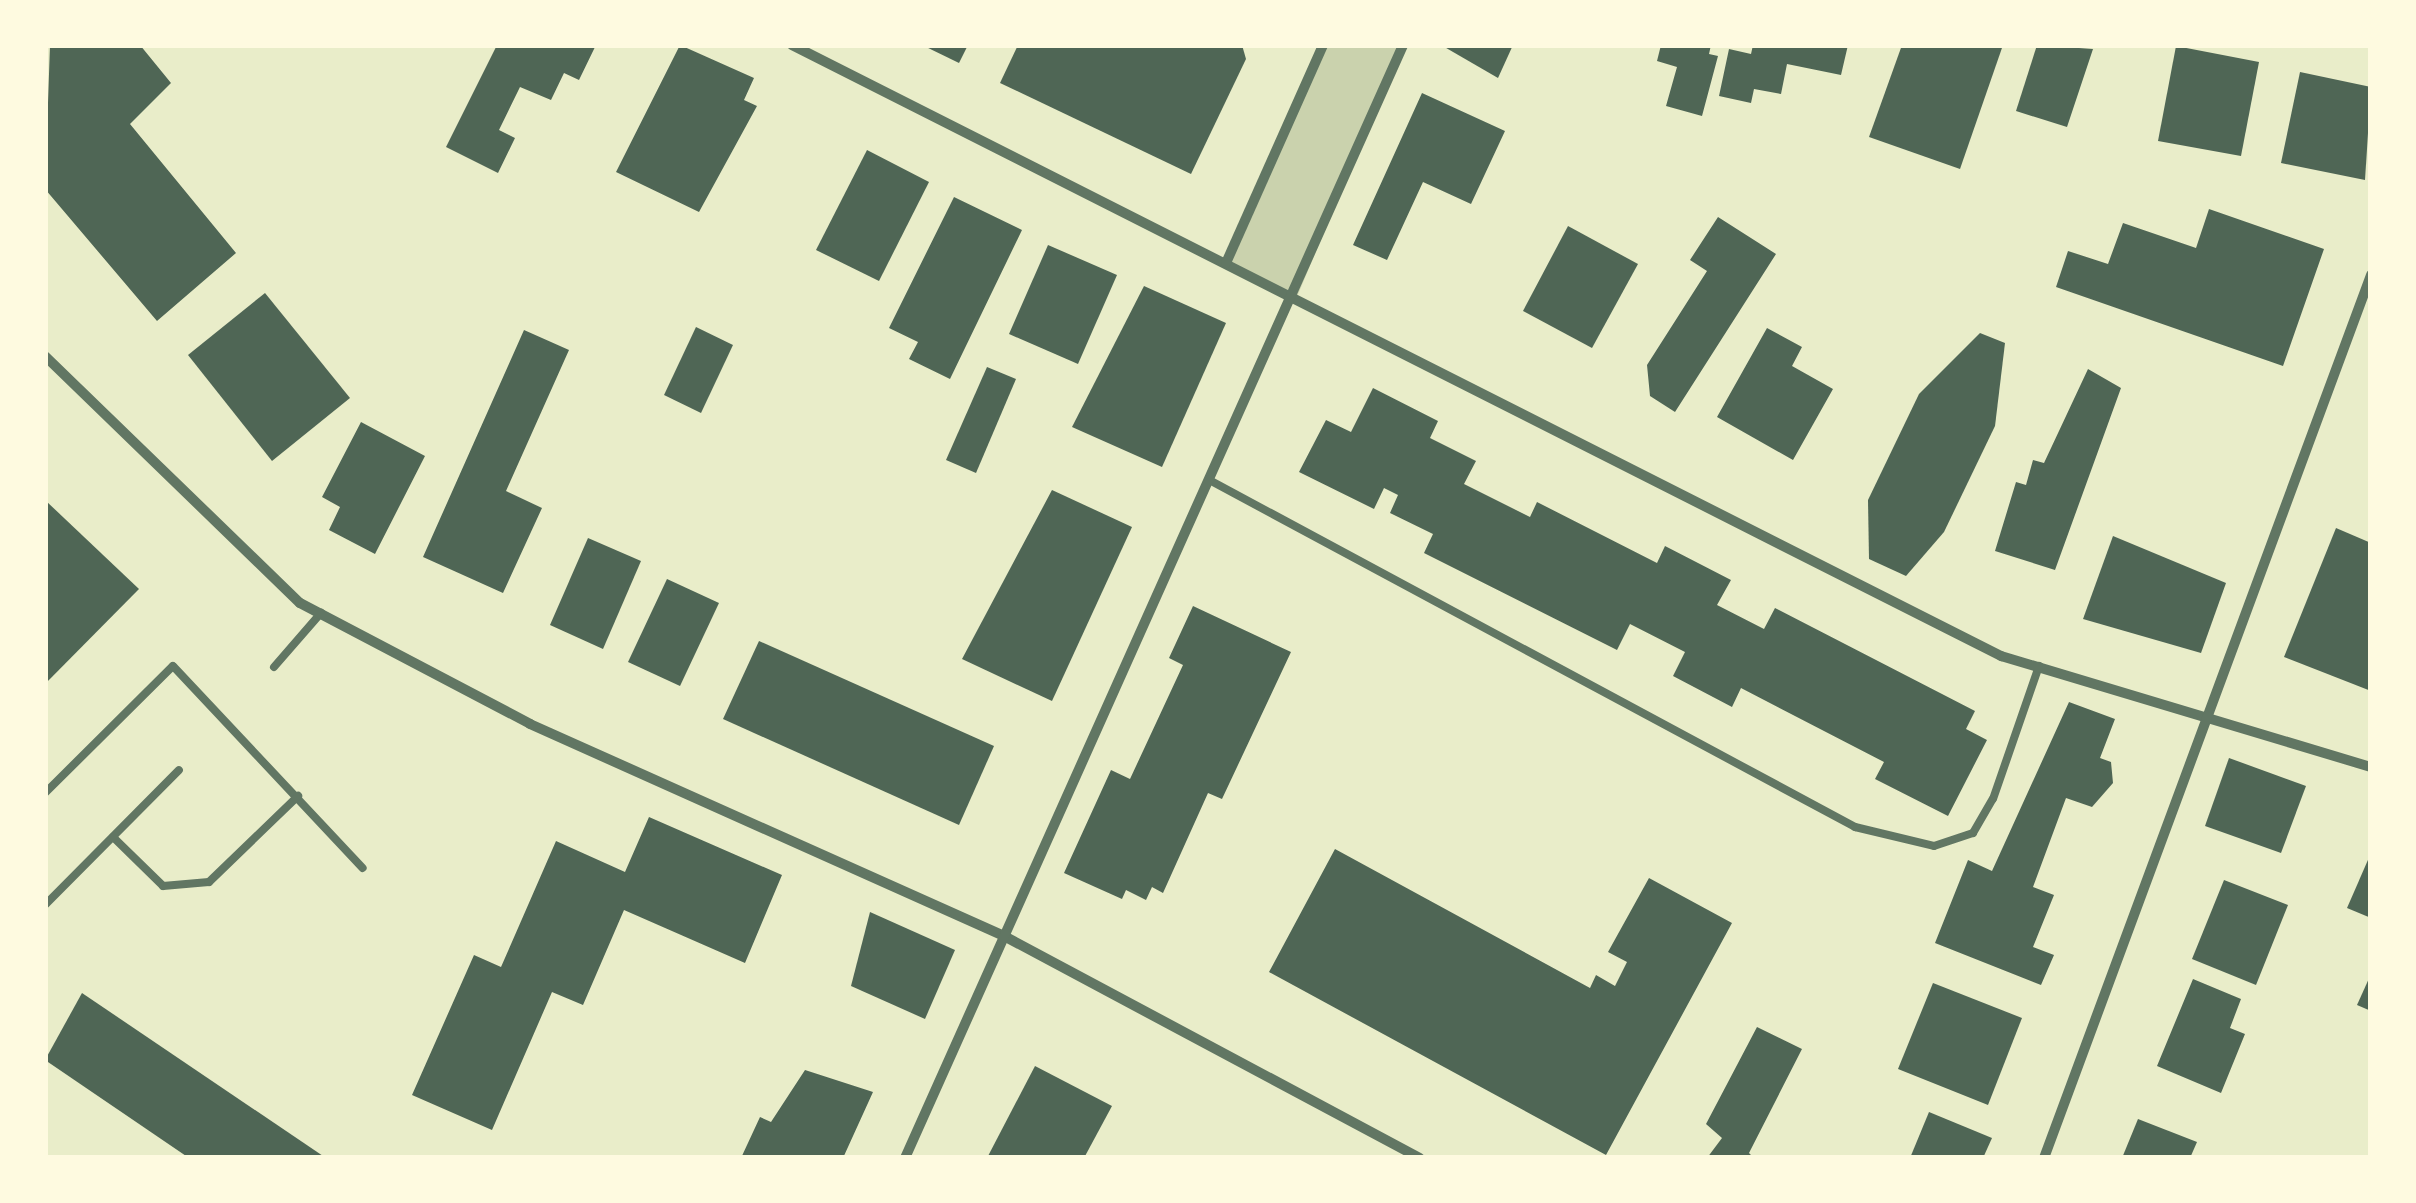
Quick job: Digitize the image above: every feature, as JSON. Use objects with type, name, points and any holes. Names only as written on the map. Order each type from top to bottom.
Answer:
[{"type":"street","points":[[792,45],[2038,666],[2213,714],[2371,767]]},
{"type":"street","points":[[1226,263],[1323,45]]},
{"type":"street","points":[[905,1158],[1296,299],[1403,45]]},
{"type":"street","points":[[2044,1158],[2213,714],[2371,275]]},
{"type":"street","points":[[45,356],[162,479],[321,613],[530,724],[1004,936],[1419,1158]]},
{"type":"lane","points":[[1213,482],[1855,827],[1934,846],[1973,832],[1994,799],[2038,666]]},
{"type":"lane","points":[[274,667],[321,613]]},
{"type":"lane","points":[[45,793],[173,666],[363,868]]},
{"type":"lane","points":[[45,905],[179,770]]},
{"type":"lane","points":[[113,837],[163,886],[209,882],[298,796]]},
{"type":"green space","points":[[1323,45],[1403,45],[1296,299],[1226,263]]},
{"type":"building","points":[[50,45],[140,45],[171,83],[130,124],[236,253],[157,321],[45,189]]},
{"type":"building","points":[[497,45],[595,47],[579,80],[564,73],[551,100],[520,87],[499,130],[515,138],[498,173],[446,147]]},
{"type":"building","points":[[680,45],[754,78],[744,100],[757,106],[699,212],[616,172]]},
{"type":"building","points":[[922,45],[968,45],[959,63]]},
{"type":"building","points":[[1018,45],[1242,45],[1246,59],[1191,174],[1000,83]]},
{"type":"building","points":[[1441,45],[1513,45],[1498,78]]},
{"type":"building","points":[[1661,45],[1711,45],[1709,54],[1718,56],[1702,116],[1666,106],[1677,67],[1657,61]]},
{"type":"building","points":[[1753,45],[1848,45],[1841,75],[1787,64],[1781,94],[1754,89],[1751,103],[1719,96],[1729,49],[1751,54]]},
{"type":"building","points":[[1902,45],[2003,45],[1960,169],[1869,137]]},
{"type":"building","points":[[2037,45],[2093,49],[2067,127],[2016,111]]},
{"type":"building","points":[[2176,46],[2259,62],[2241,156],[2158,141]]},
{"type":"building","points":[[2300,72],[2371,87],[2365,180],[2281,163]]},
{"type":"building","points":[[1422,93],[1505,131],[1471,204],[1423,182],[1387,260],[1353,245]]},
{"type":"building","points":[[867,150],[929,182],[879,281],[816,250]]},
{"type":"building","points":[[954,197],[1022,230],[950,379],[909,359],[918,342],[889,328]]},
{"type":"building","points":[[2209,209],[2324,249],[2283,366],[2056,287],[2068,251],[2108,264],[2123,223],[2196,248]]},
{"type":"building","points":[[1718,217],[1776,254],[1675,412],[1650,396],[1647,365],[1707,271],[1690,260]]},
{"type":"building","points":[[1568,226],[1638,264],[1592,348],[1523,311]]},
{"type":"building","points":[[1048,245],[1117,275],[1078,364],[1009,334]]},
{"type":"building","points":[[1144,286],[1226,323],[1162,467],[1072,427]]},
{"type":"building","points":[[265,293],[350,398],[272,461],[188,355]]},
{"type":"building","points":[[696,327],[733,345],[701,413],[664,395]]},
{"type":"building","points":[[1767,328],[1802,347],[1792,366],[1833,389],[1793,460],[1717,417]]},
{"type":"building","points":[[524,330],[569,350],[506,491],[542,508],[503,593],[423,557]]},
{"type":"building","points":[[1980,333],[2005,343],[1995,426],[1944,532],[1906,576],[1869,559],[1868,500],[1919,394]]},
{"type":"building","points":[[987,367],[1016,379],[976,473],[946,460]]},
{"type":"building","points":[[2088,369],[2121,388],[2055,570],[1995,551],[2016,482],[2026,485],[2033,460],[2044,463]]},
{"type":"building","points":[[1373,388],[1438,421],[1430,438],[1476,461],[1464,484],[1530,517],[1537,502],[1657,563],[1665,546],[1731,580],[1717,605],[1764,629],[1775,608],[1975,711],[1966,729],[1987,740],[1948,816],[1875,779],[1884,762],[1741,688],[1732,707],[1673,676],[1685,652],[1630,624],[1617,650],[1424,553],[1433,534],[1390,513],[1398,495],[1384,488],[1374,509],[1299,472],[1326,420],[1351,432]]},
{"type":"building","points":[[361,422],[425,456],[375,554],[329,530],[340,507],[322,497]]},
{"type":"building","points":[[1052,490],[1132,527],[1052,701],[962,659]]},
{"type":"building","points":[[45,500],[139,589],[45,684]]},
{"type":"building","points":[[2336,528],[2371,543],[2371,691],[2284,657]]},
{"type":"building","points":[[2113,536],[2226,583],[2201,653],[2083,619]]},
{"type":"building","points":[[588,538],[641,561],[603,649],[550,625]]},
{"type":"building","points":[[667,579],[719,603],[680,686],[628,662]]},
{"type":"building","points":[[1193,606],[1291,652],[1222,799],[1208,793],[1163,893],[1152,887],[1146,900],[1126,890],[1122,899],[1064,873],[1111,770],[1130,779],[1183,665],[1169,658]]},
{"type":"building","points":[[759,641],[994,746],[959,825],[723,719]]},
{"type":"building","points":[[2069,702],[2115,719],[2100,758],[2111,762],[2113,783],[2092,807],[2066,798],[2033,887],[2054,895],[2033,947],[2054,955],[2041,985],[1935,943],[1968,860],[1992,871]]},
{"type":"building","points":[[2229,758],[2306,786],[2281,853],[2205,826]]},
{"type":"building","points":[[649,817],[782,875],[745,963],[624,910],[583,1005],[552,992],[492,1130],[412,1095],[474,955],[501,967],[556,841],[625,872]]},
{"type":"building","points":[[1335,849],[1590,988],[1596,975],[1615,986],[1627,962],[1608,952],[1649,878],[1732,923],[1606,1155],[1269,972]]},
{"type":"building","points":[[2371,853],[2371,918],[2347,908]]},
{"type":"building","points":[[2224,880],[2288,905],[2256,985],[2192,959]]},
{"type":"building","points":[[870,912],[955,950],[925,1019],[851,986]]},
{"type":"building","points":[[2371,974],[2371,1011],[2357,1005]]},
{"type":"building","points":[[2193,979],[2241,999],[2230,1028],[2245,1034],[2221,1093],[2157,1066]]},
{"type":"building","points":[[1933,983],[2022,1018],[1988,1105],[1898,1069]]},
{"type":"building","points":[[82,993],[326,1158],[189,1158],[45,1060]]},
{"type":"building","points":[[1757,1027],[1802,1049],[1749,1153],[1754,1158],[1707,1158],[1722,1138],[1706,1124]]},
{"type":"building","points":[[1035,1066],[1112,1106],[1084,1158],[987,1158]]},
{"type":"building","points":[[805,1070],[873,1092],[843,1158],[741,1158],[760,1117],[771,1122]]},
{"type":"building","points":[[1929,1112],[1992,1138],[1983,1158],[1910,1158]]},
{"type":"building","points":[[2138,1119],[2197,1142],[2190,1158],[2122,1158]]}]
